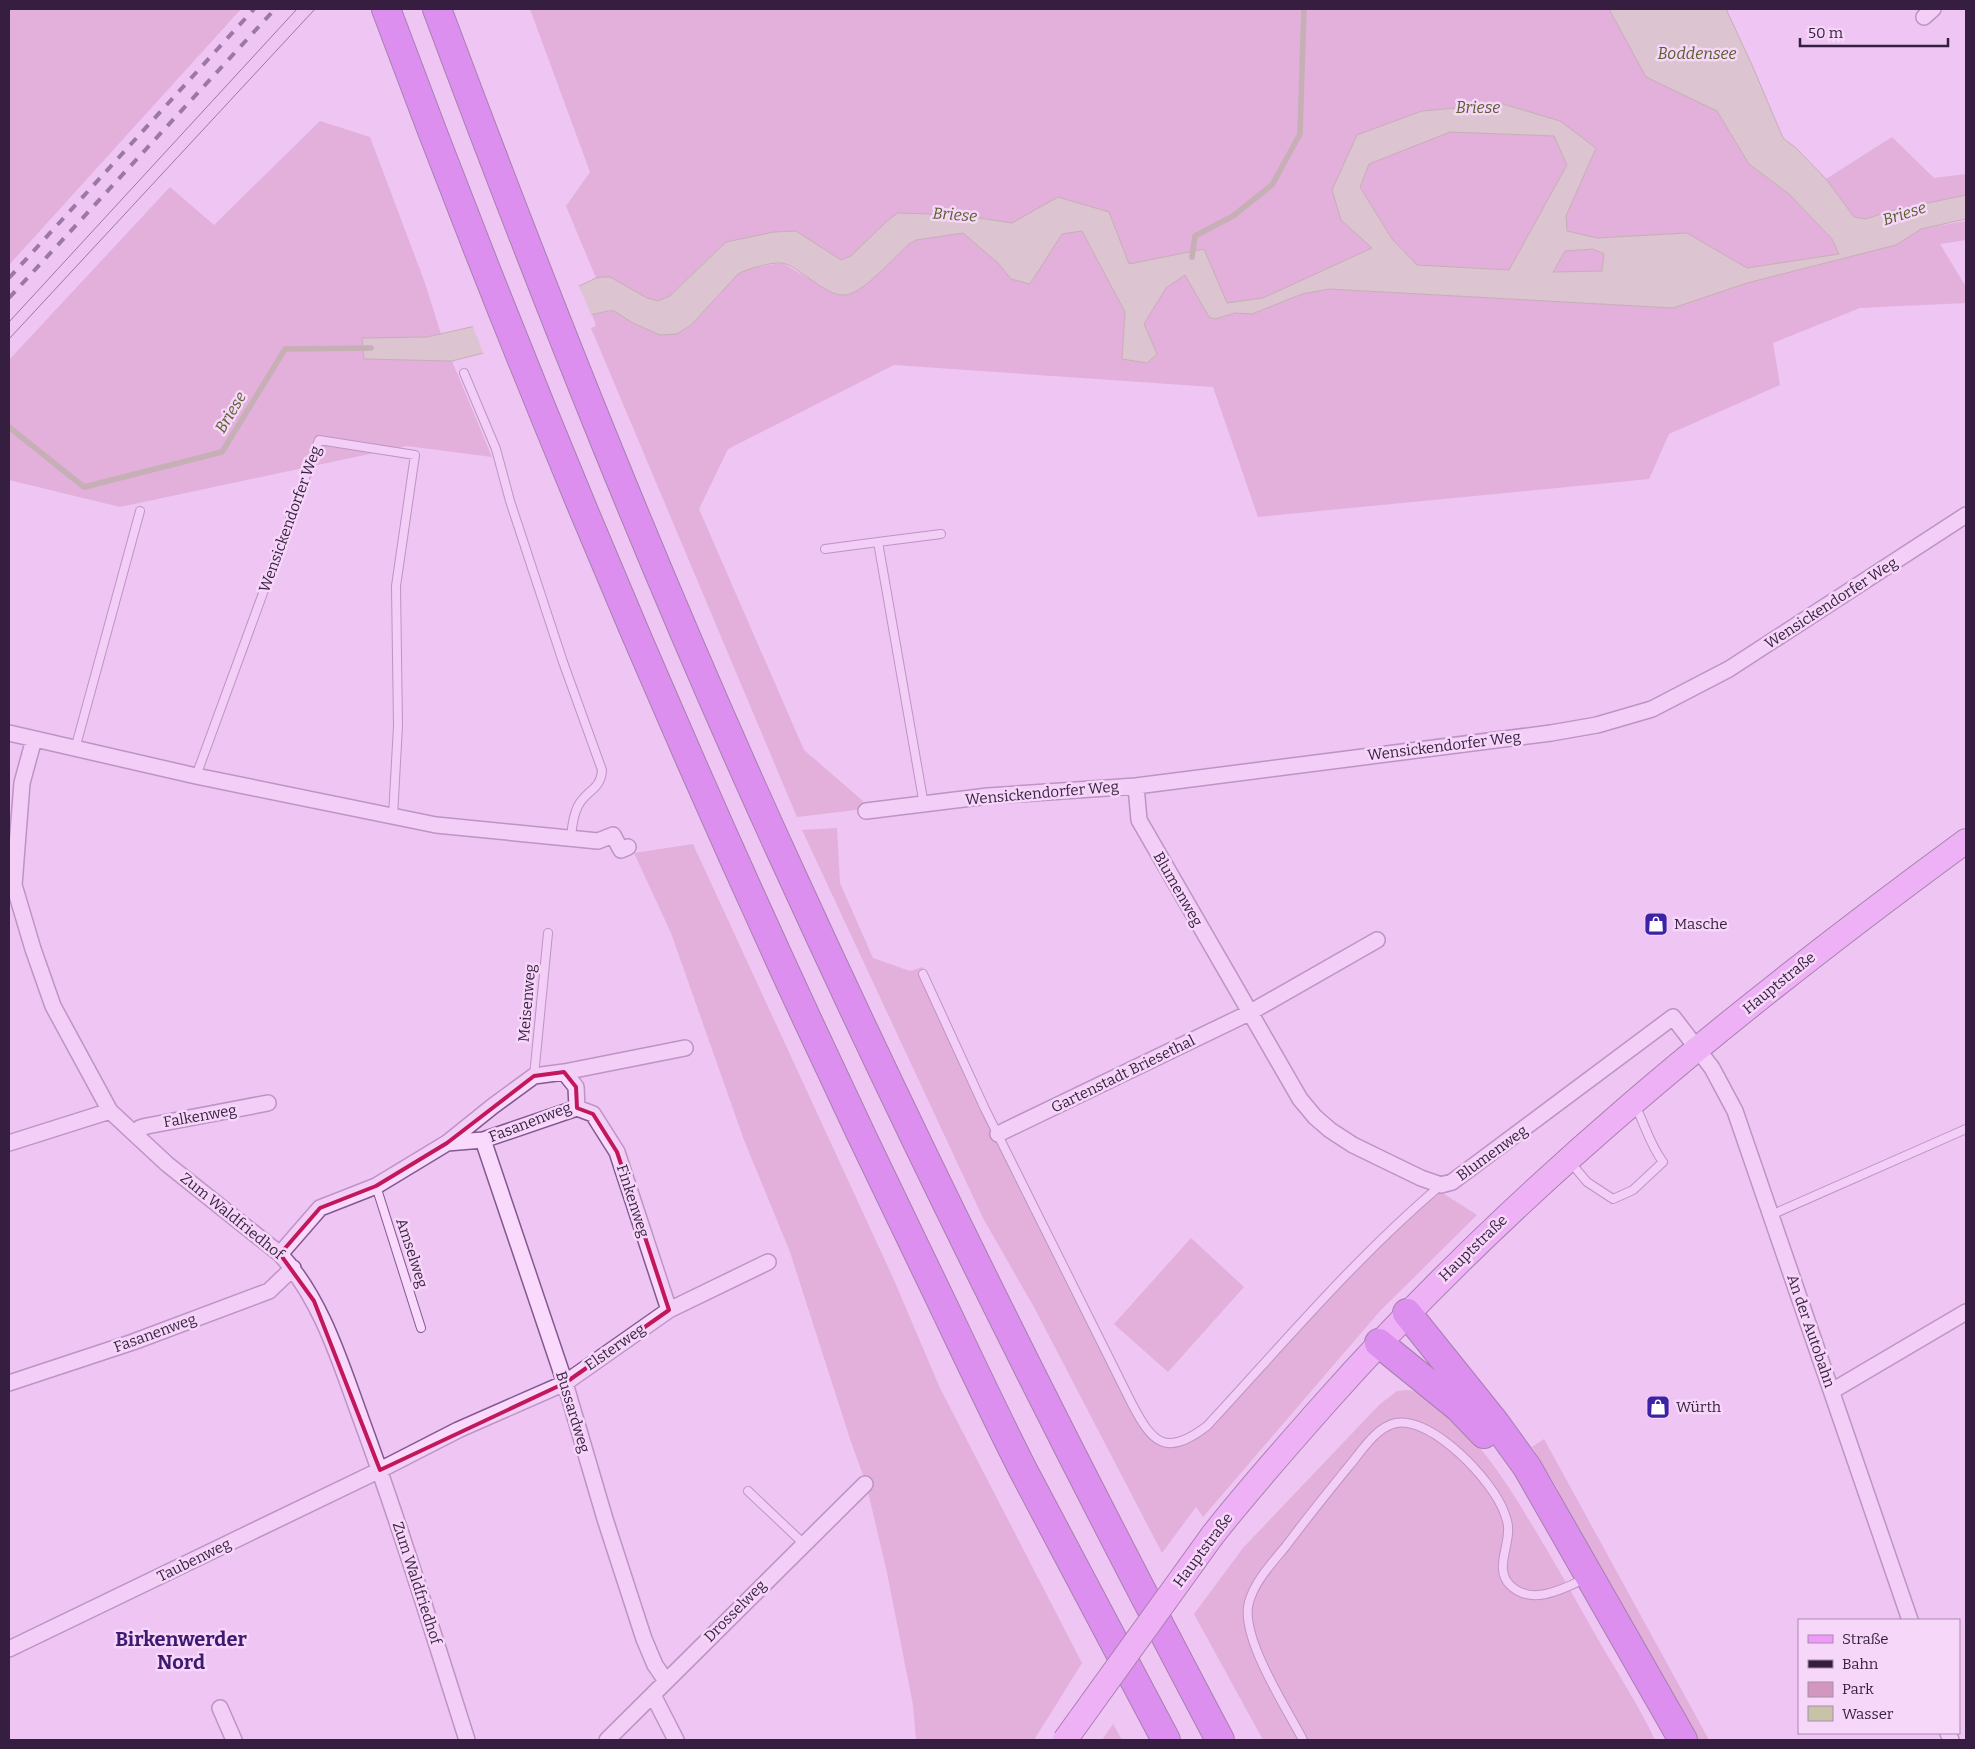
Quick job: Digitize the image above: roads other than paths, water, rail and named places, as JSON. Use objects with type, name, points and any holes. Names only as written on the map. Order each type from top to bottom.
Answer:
[{"type":"highway","points":[[386,9],[498,302],[644,657],[708,804],[828,1065],[1022,1467],[1166,1740]]},
{"type":"highway","points":[[437,9],[564,340],[701,670],[790,872],[875,1057],[994,1303],[1220,1740]]},
{"type":"highway","points":[[1407,1313],[1490,1416],[1528,1467],[1683,1740]]},
{"type":"highway","points":[[1379,1343],[1460,1408],[1483,1433],[1523,1486],[1651,1703],[1670,1740]]},
{"type":"main road","name":"Hauptstraße","points":[[1065,1740],[1212,1536],[1284,1449],[1407,1313],[1500,1221],[1634,1103],[1859,920],[1966,841]]},
{"type":"street","name":"Wensickendorfer Weg","points":[[866,811],[988,796],[1136,786],[1597,725],[1652,709],[1728,669],[1966,515]]},
{"type":"street","points":[[9,733],[196,776],[436,825],[598,841],[613,835],[621,850],[628,847]]},
{"type":"street","name":"Zum Waldfriedhof","points":[[34,740],[16,780],[11,886],[53,1006],[110,1111],[168,1164],[280,1254],[293,1268],[314,1300],[338,1355],[380,1470],[467,1740]]},
{"type":"street","name":"Blumenweg","points":[[1136,786],[1138,820],[1288,1079],[1315,1117],[1330,1130],[1353,1146],[1407,1172],[1441,1186],[1452,1182],[1673,1017],[1698,1050]]},
{"type":"street","points":[[1249,1013],[1377,940]]},
{"type":"street","name":"Gartenstadt Briesethal","points":[[998,1134],[1249,1013]]},
{"type":"street","name":"Fasanenweg","points":[[280,1254],[320,1208],[376,1186],[447,1143],[492,1106],[534,1076],[564,1072],[685,1048]]},
{"type":"street","name":"An der Autobahn","points":[[1698,1050],[1712,1068],[1735,1111],[1910,1619]]},
{"type":"street","name":"Fasanenweg","points":[[447,1143],[483,1140],[576,1108],[576,1087],[564,1072]]},
{"type":"street","name":"Falkenweg","points":[[135,1134],[140,1128],[147,1126],[268,1103]]},
{"type":"street","name":"Finkenweg","points":[[576,1108],[593,1114],[617,1152],[668,1310]]},
{"type":"street","points":[[9,1143],[110,1111]]},
{"type":"street","name":"Bussardweg","points":[[483,1140],[565,1383],[605,1518],[644,1639],[655,1665],[666,1681]]},
{"type":"street","name":"Elsterweg","points":[[380,1470],[458,1430],[565,1383],[668,1310],[768,1262]]},
{"type":"street","name":"Fasanenweg","points":[[9,1383],[133,1342],[269,1291],[293,1268]]},
{"type":"street","points":[[1832,1391],[1966,1312]]},
{"type":"street","name":"Taubenweg","points":[[9,1649],[380,1470]]},
{"type":"street","name":"Drosselweg","points":[[607,1740],[865,1484]]},
{"type":"street","points":[[653,1695],[676,1740]]},
{"type":"street","points":[[220,1708],[234,1740]]},
{"type":"lane","points":[[464,374],[496,449],[510,501],[547,614],[602,770],[601,778],[596,788],[585,796],[578,806],[570,838]]},
{"type":"lane","name":"Wensickendorfer Weg","points":[[196,776],[319,440],[415,455],[396,586],[398,726],[393,816]]},
{"type":"lane","points":[[75,749],[140,511]]},
{"type":"lane","points":[[825,549],[941,534]]},
{"type":"lane","points":[[878,542],[924,805]]},
{"type":"lane","name":"Meisenweg","points":[[534,1076],[548,933]]},
{"type":"lane","points":[[923,974],[998,1134],[1143,1425],[1156,1440],[1178,1443],[1194,1436],[1207,1426],[1362,1258],[1404,1216],[1441,1186]]},
{"type":"lane","points":[[1568,1160],[1593,1186],[1613,1198],[1634,1190],[1663,1162],[1652,1147],[1647,1127],[1634,1103]]},
{"type":"lane","points":[[1771,1215],[1966,1128]]},
{"type":"lane","name":"Amselweg","points":[[376,1186],[422,1328]]},
{"type":"lane","points":[[1303,1740],[1264,1667],[1252,1637],[1247,1612],[1249,1601],[1260,1579],[1317,1505],[1368,1444],[1388,1426],[1396,1423],[1406,1423],[1428,1430],[1456,1450],[1481,1476],[1504,1511],[1508,1527],[1503,1567],[1505,1577],[1514,1588],[1524,1594],[1536,1595],[1560,1590],[1580,1581]]},
{"type":"lane","points":[[748,1491],[804,1543]]},
{"type":"water","name":"Boddensee","points":[[1609,9],[1726,9],[1783,138],[1796,148],[1826,179],[1854,217],[1866,219],[1890,211],[1966,195],[1966,219],[1921,229],[1896,245],[1747,283],[1673,308],[1329,289],[1302,294],[1252,314],[1235,313],[1215,319],[1209,317],[1185,275],[1166,288],[1144,324],[1157,354],[1147,363],[1122,359],[1125,312],[1082,231],[1062,234],[1030,284],[1011,279],[998,263],[963,233],[916,240],[909,244],[864,286],[850,294],[833,293],[798,270],[782,263],[747,270],[738,274],[691,325],[677,334],[660,335],[633,323],[614,311],[608,311],[581,317],[491,351],[452,361],[364,359],[362,338],[427,337],[484,324],[571,290],[596,278],[610,277],[647,298],[658,301],[670,296],[726,242],[774,232],[796,231],[841,260],[851,256],[887,221],[898,213],[960,215],[1012,223],[1058,197],[1109,212],[1129,264],[1204,249],[1227,303],[1263,298],[1372,248],[1341,220],[1332,190],[1357,135],[1422,111],[1503,104],[1560,121],[1596,148],[1566,216],[1567,231],[1597,238],[1687,233],[1747,268],[1839,254],[1832,239],[1789,194],[1749,164],[1717,111],[1646,77]],"holes":[[[1450,132],[1554,136],[1567,165],[1509,270],[1417,265],[1392,239],[1360,187],[1369,164]],[[1593,249],[1604,254],[1602,271],[1553,272],[1565,251]]]},
{"type":"waterway","points":[[1192,257],[1195,236],[1233,216],[1272,185],[1300,134],[1304,9]]},
{"type":"waterway","name":"Briese","points":[[9,427],[84,487],[222,452],[285,349],[371,348]]},
{"type":"tram line","points":[[9,322],[297,9]]},
{"type":"tram line","points":[[9,339],[315,9]]},
{"type":"railway","points":[[9,278],[254,9]]},
{"type":"railway","points":[[9,298],[275,9]]},
{"type":"place","name":"Masche","points":[[1656,924]]},
{"type":"place","name":"Würth","points":[[1658,1407]]},
{"type":"district","name":"Birkenwerder Nord","points":[[181,1650]]}]
